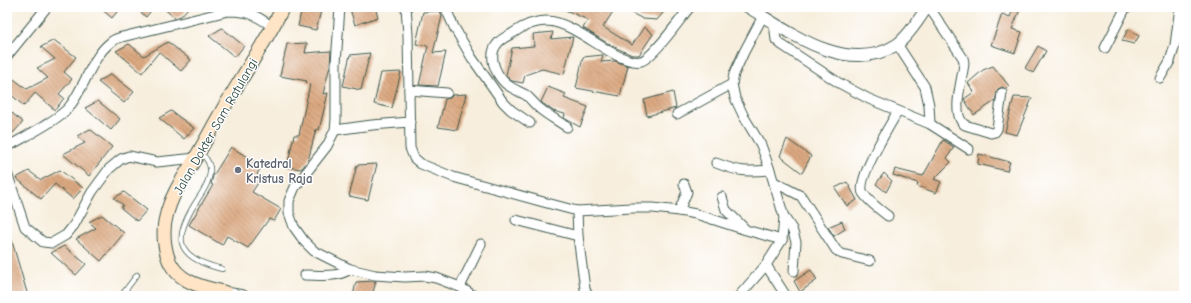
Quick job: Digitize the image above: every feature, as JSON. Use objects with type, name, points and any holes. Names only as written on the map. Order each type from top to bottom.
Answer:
[{"type":"main road","name":"Jalan Dokter Sam Ratulangi","points":[[227,294],[194,283],[180,275],[174,269],[170,262],[165,242],[164,226],[170,204],[180,182],[273,27],[283,7]]},
{"type":"street","points":[[7,56],[47,7]]},
{"type":"street","points":[[340,7],[336,63],[336,120],[334,130],[327,146],[295,187],[289,201],[290,213],[294,227],[314,252],[350,268],[375,275],[405,277],[425,276],[436,278],[460,287],[474,296]]},
{"type":"street","points":[[406,7],[408,35],[410,148],[414,158],[421,164],[453,177],[577,211],[639,208],[679,211],[696,214],[782,240]]},
{"type":"street","points":[[445,7],[454,27],[472,58],[503,102],[511,110],[530,123]]},
{"type":"street","points":[[567,127],[538,108],[528,96],[510,88],[503,81],[497,73],[492,59],[493,51],[501,40],[534,22],[547,21],[559,23],[572,28],[608,50],[625,58],[640,61],[650,56],[690,7]]},
{"type":"street","points":[[748,7],[796,37],[822,48],[842,54],[860,56],[876,54],[897,44],[915,25],[928,7],[963,58],[964,63],[958,103],[959,119],[961,123],[991,133],[995,132],[997,129],[1002,93]]},
{"type":"street","points":[[1105,48],[1126,7]]},
{"type":"street","points":[[1160,78],[1170,61],[1175,45],[1180,7]]},
{"type":"street","points":[[7,147],[50,121],[68,108],[76,98],[102,50],[112,41],[214,10],[241,11],[254,14],[273,27]]},
{"type":"street","points":[[763,16],[744,52],[734,74],[732,84],[735,98],[744,117],[761,145],[784,217],[792,228],[796,242],[794,271]]},
{"type":"street","points":[[774,23],[776,40],[839,83],[898,111],[930,124],[969,149]]},
{"type":"street","points":[[897,44],[925,87],[929,105],[930,124]]},
{"type":"street","points":[[677,114],[732,84]]},
{"type":"street","points":[[409,90],[447,93]]},
{"type":"street","points":[[888,216],[873,204],[863,193],[862,188],[866,169],[898,111]]},
{"type":"street","points":[[334,130],[410,122]]},
{"type":"street","points":[[7,173],[25,227],[43,242],[52,243],[66,235],[74,225],[92,192],[109,170],[121,159],[129,156],[158,162],[197,154]]},
{"type":"street","points":[[716,163],[732,169],[748,172],[770,170]]},
{"type":"street","points":[[774,182],[801,196],[836,250],[842,254],[870,261]]},
{"type":"street","points":[[679,211],[687,192],[684,184]]},
{"type":"street","points":[[722,196],[726,210],[746,230]]},
{"type":"street","points":[[577,211],[578,236],[585,289],[588,296]]},
{"type":"street","points":[[739,296],[766,265],[782,240],[784,217]]},
{"type":"street","points":[[516,220],[578,236]]},
{"type":"street","points":[[460,287],[481,244]]},
{"type":"street","points":[[766,265],[786,296]]},
{"type":"street","points":[[305,275],[335,275],[345,273],[350,268]]},
{"type":"street","name":"Jalan Dokter Sam Ratulangi","points":[[227,294],[242,296]]},
{"type":"lane","points":[[197,154],[205,157],[209,163],[210,169],[206,186],[184,223],[181,243],[193,258],[206,265],[222,270]]},
{"type":"lane","points":[[121,296],[137,275]]},
{"type":"building","points":[[99,7],[121,7],[112,18]]},
{"type":"building","points":[[135,7],[154,7],[146,17]]},
{"type":"building","points":[[162,7],[189,7],[181,16],[175,18]]},
{"type":"building","points":[[302,7],[322,7],[316,30],[298,26]]},
{"type":"building","points":[[357,7],[375,7],[378,17],[355,25],[350,9]]},
{"type":"building","points":[[559,7],[616,7],[603,27],[632,45],[644,27],[653,34],[639,55],[632,55],[612,46],[583,28],[588,20]]},
{"type":"building","points":[[620,7],[668,7],[657,20],[643,19]]},
{"type":"building","points":[[1014,7],[1021,7],[1012,29],[1022,32],[1015,53],[991,45],[1002,14],[1010,17]]},
{"type":"building","points":[[440,11],[442,16],[433,53],[446,52],[438,86],[419,85],[428,46],[416,44],[423,12]]},
{"type":"building","points":[[222,28],[244,46],[235,57],[209,36]]},
{"type":"building","points":[[1128,29],[1139,36],[1134,44],[1122,41]]},
{"type":"building","points":[[553,32],[551,39],[573,37],[564,74],[542,69],[525,75],[523,83],[509,79],[506,75],[512,48],[534,46],[533,34]]},
{"type":"building","points":[[54,40],[76,57],[64,72],[72,79],[59,94],[64,98],[55,110],[35,93],[24,106],[7,91],[7,79],[11,77],[27,89],[48,78],[37,68],[55,59],[41,47]]},
{"type":"building","points":[[168,42],[191,60],[181,71],[159,52],[142,73],[116,51],[129,44],[144,56]]},
{"type":"building","points":[[307,43],[305,53],[331,51],[330,66],[323,94],[328,93],[319,130],[316,129],[308,161],[301,169],[287,167],[294,135],[299,135],[310,84],[306,83],[307,81],[280,76],[287,44]]},
{"type":"building","points":[[1038,46],[1046,51],[1033,73],[1025,68]]},
{"type":"building","points":[[370,53],[361,90],[343,86],[350,55]]},
{"type":"building","points":[[603,55],[601,62],[615,61],[628,66],[620,96],[576,88],[583,57]]},
{"type":"building","points":[[993,66],[1009,86],[1006,89],[1002,87],[998,89],[995,101],[974,115],[964,99],[974,92],[968,83],[983,70]]},
{"type":"building","points":[[401,72],[392,108],[374,104],[381,73]]},
{"type":"building","points":[[111,74],[134,92],[124,103],[98,82]]},
{"type":"building","points":[[548,87],[566,94],[564,98],[588,107],[580,127],[564,118],[565,114],[553,111],[541,102]]},
{"type":"building","points":[[673,92],[676,108],[647,116],[644,100]]},
{"type":"building","points":[[466,94],[457,130],[438,127],[445,99],[450,98],[453,95]]},
{"type":"building","points":[[1014,97],[1032,98],[1017,135],[1005,132]]},
{"type":"building","points":[[98,101],[120,119],[111,130],[85,108]]},
{"type":"building","points":[[7,109],[23,122],[13,133],[7,128]]},
{"type":"building","points":[[171,111],[194,128],[184,139],[159,118]]},
{"type":"building","points":[[90,129],[112,147],[89,176],[63,154],[85,143],[77,136]]},
{"type":"building","points":[[787,139],[811,156],[802,173],[780,156]]},
{"type":"building","points":[[943,140],[954,147],[947,158],[951,162],[934,179],[941,182],[936,193],[917,186],[918,183],[893,175],[895,169],[923,176]]},
{"type":"building","points":[[231,147],[262,166],[257,174],[262,177],[252,192],[281,209],[274,221],[269,219],[248,248],[227,236],[222,245],[189,225],[213,185],[211,184],[213,176]]},
{"type":"building","points":[[979,154],[1010,162],[1007,171],[978,164]]},
{"type":"building","points":[[377,164],[368,200],[349,196],[357,165]]},
{"type":"building","points":[[60,170],[83,188],[73,199],[55,184],[41,199],[16,178],[29,171],[41,180]]},
{"type":"building","points":[[884,173],[892,181],[886,192],[876,184]]},
{"type":"building","points":[[847,182],[857,200],[847,206],[835,188]]},
{"type":"building","points":[[124,192],[147,210],[137,221],[121,208],[123,205],[114,198]]},
{"type":"building","points":[[102,215],[124,233],[101,261],[76,239],[96,228],[89,222]]},
{"type":"building","points":[[842,221],[845,229],[834,236],[828,227]]},
{"type":"building","points":[[7,231],[9,231],[28,296],[7,296]]},
{"type":"building","points":[[64,246],[86,264],[76,275],[51,253]]},
{"type":"building","points":[[811,270],[817,280],[800,292],[794,281]]},
{"type":"building","points":[[376,281],[372,296],[353,296],[356,282]]},
{"type":"place","name":"Katedral Kristus Raja","points":[[238,170]]}]
